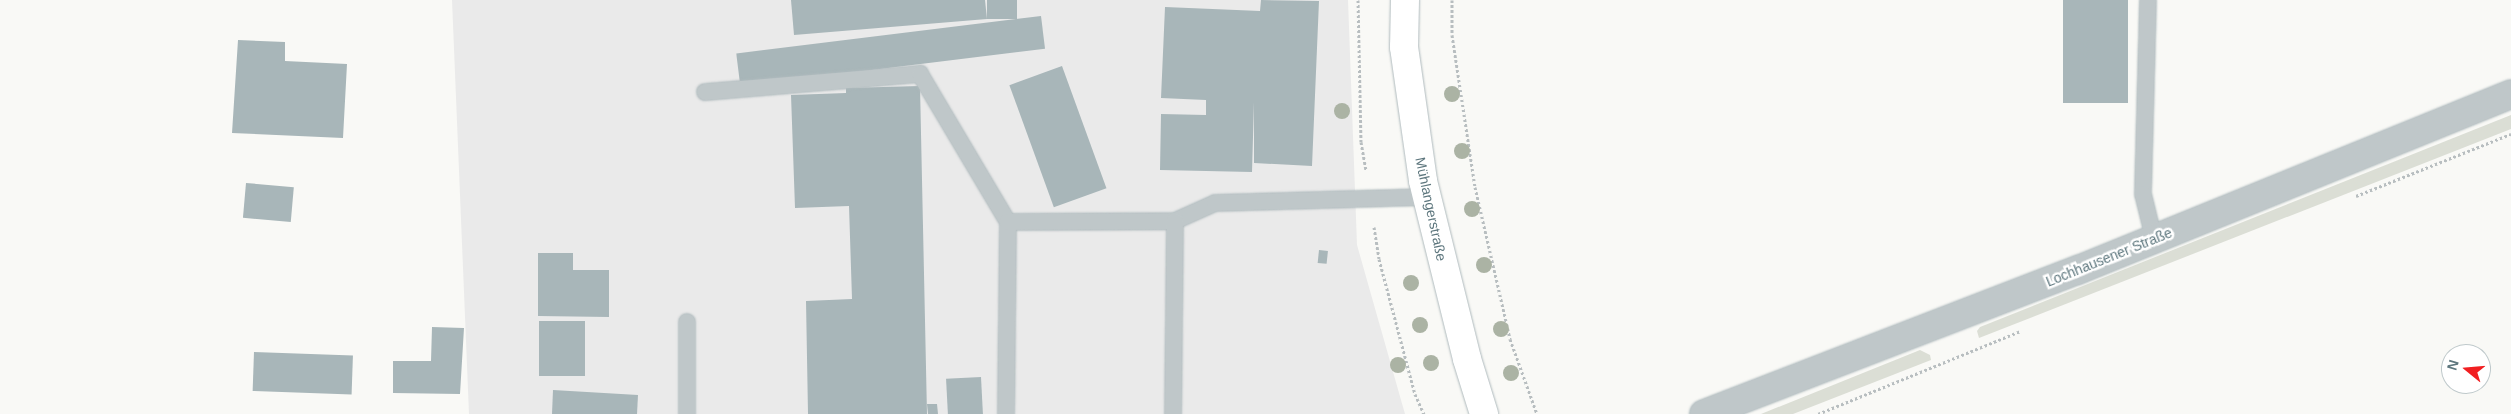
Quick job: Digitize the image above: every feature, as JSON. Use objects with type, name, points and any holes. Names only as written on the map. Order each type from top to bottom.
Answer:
[{"type":"main road","name":"Mühlangerstraße","points":[[1405,0],[1404,47],[1427,197],[1467,359],[1484,414]]},
{"type":"street","name":"Lochhausener Straße","points":[[1704,414],[2154,239],[2511,94]]},
{"type":"lane","points":[[2148,0],[2143,194],[2154,239]]},
{"type":"lane","points":[[705,92],[920,74],[1008,222],[1006,414]]},
{"type":"lane","points":[[1008,222],[1175,221],[1214,203],[1427,197]]},
{"type":"lane","points":[[1173,414],[1175,221]]},
{"type":"lane","points":[[687,322],[687,414]]},
{"type":"path","points":[[1452,0],[1452,35],[1475,188],[1510,339],[1536,414]]},
{"type":"shaded area","points":[[452,0],[1348,0],[1357,245],[1405,414],[469,414]]},
{"type":"shaded area","points":[[2511,115],[2511,129],[1979,338],[1977,331],[1980,327]]},
{"type":"shaded area","points":[[1920,350],[1930,355],[1931,360],[1793,414],[1761,414]]},
{"type":"building","points":[[791,0],[985,0],[987,19],[794,35]]},
{"type":"building","points":[[987,0],[1017,0],[1017,19],[987,19]]},
{"type":"building","points":[[1261,0],[1319,1],[1312,166],[1254,163],[1254,102],[1252,172],[1160,170],[1161,114],[1206,115],[1206,100],[1161,98],[1165,7],[1260,11]]},
{"type":"building","points":[[2063,0],[2128,0],[2128,103],[2063,103]]},
{"type":"building","points":[[1041,16],[1045,49],[740,86],[736,53]]},
{"type":"building","points":[[238,40],[285,42],[285,61],[347,64],[343,138],[232,133]]},
{"type":"building","points":[[1062,66],[1106,188],[1054,207],[1009,85]]},
{"type":"building","points":[[920,86],[927,414],[808,414],[806,301],[852,299],[849,206],[795,208],[791,95],[846,93],[846,88]]},
{"type":"building","points":[[246,183],[294,187],[291,222],[243,218]]},
{"type":"building","points":[[1319,250],[1328,251],[1327,264],[1318,263]]},
{"type":"building","points":[[538,253],[573,253],[573,270],[609,270],[609,317],[538,316]]},
{"type":"building","points":[[539,321],[585,321],[585,376],[539,376]]},
{"type":"building","points":[[432,327],[464,328],[460,394],[393,393],[393,361],[431,361]]},
{"type":"building","points":[[254,352],[353,355],[352,394],[253,391]]},
{"type":"building","points":[[981,377],[983,414],[948,414],[946,379]]},
{"type":"building","points":[[553,390],[638,395],[637,414],[552,414]]},
{"type":"building","points":[[927,404],[937,404],[938,414],[928,414]]}]
